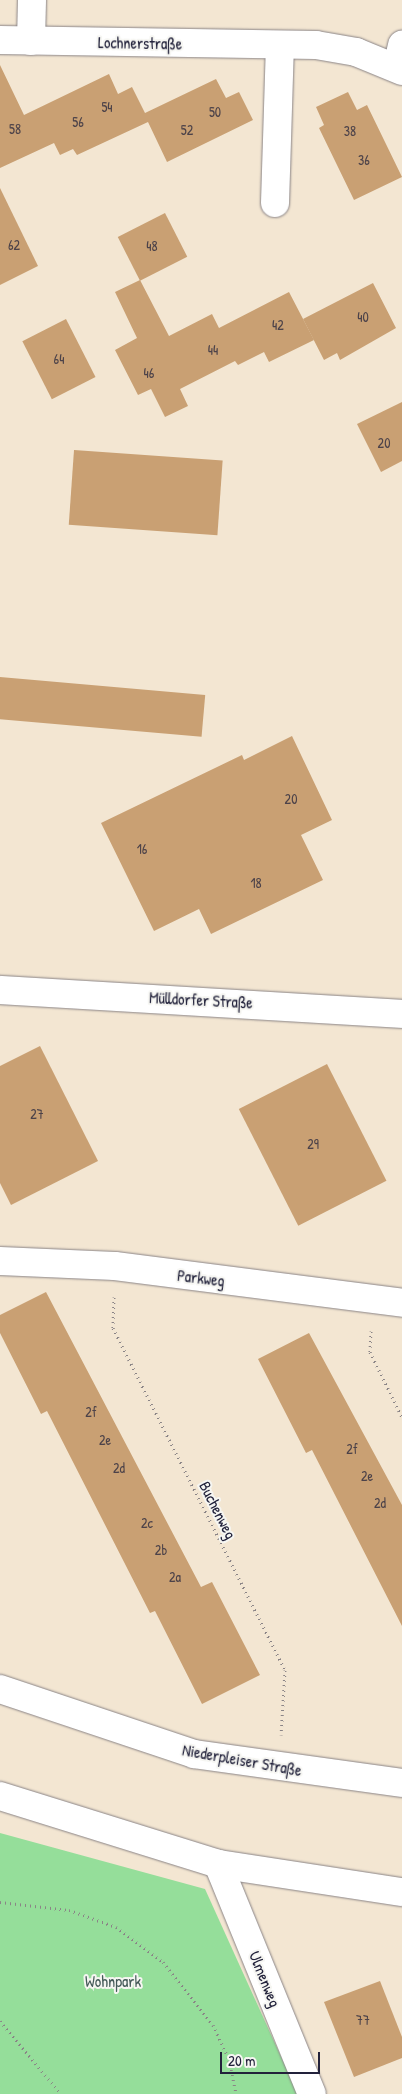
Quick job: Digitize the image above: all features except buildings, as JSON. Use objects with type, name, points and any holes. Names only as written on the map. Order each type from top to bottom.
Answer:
[{"type":"street","points":[[31,41],[32,0]]},
{"type":"street","name":"Lochnerstraße","points":[[0,40],[280,45],[356,52],[400,61]]},
{"type":"street","points":[[275,203],[280,45]]},
{"type":"street","name":"Mülldorfer Straße","points":[[0,990],[402,1014]]},
{"type":"street","name":"Parkweg","points":[[0,1261],[115,1266],[402,1303]]},
{"type":"street","name":"Niederpleiser Straße","points":[[0,1689],[194,1754],[278,1769],[402,1783]]},
{"type":"street","points":[[0,1796],[218,1864],[402,1892]]},
{"type":"street","name":"Ulmenweg","points":[[218,1864],[312,2094]]},
{"type":"path","name":"Buchenweg","points":[[115,1266],[113,1328],[285,1670],[278,1769]]},
{"type":"path","points":[[373,1300],[370,1352],[402,1417]]},
{"type":"path","points":[[0,1902],[68,1910],[116,1928],[163,1962],[213,2025],[229,2060],[236,2094]]},
{"type":"path","points":[[0,2021],[61,2094]]},
{"type":"green space","name":"Wohnpark","points":[[0,1833],[205,1889],[298,2094],[0,2094]]}]
